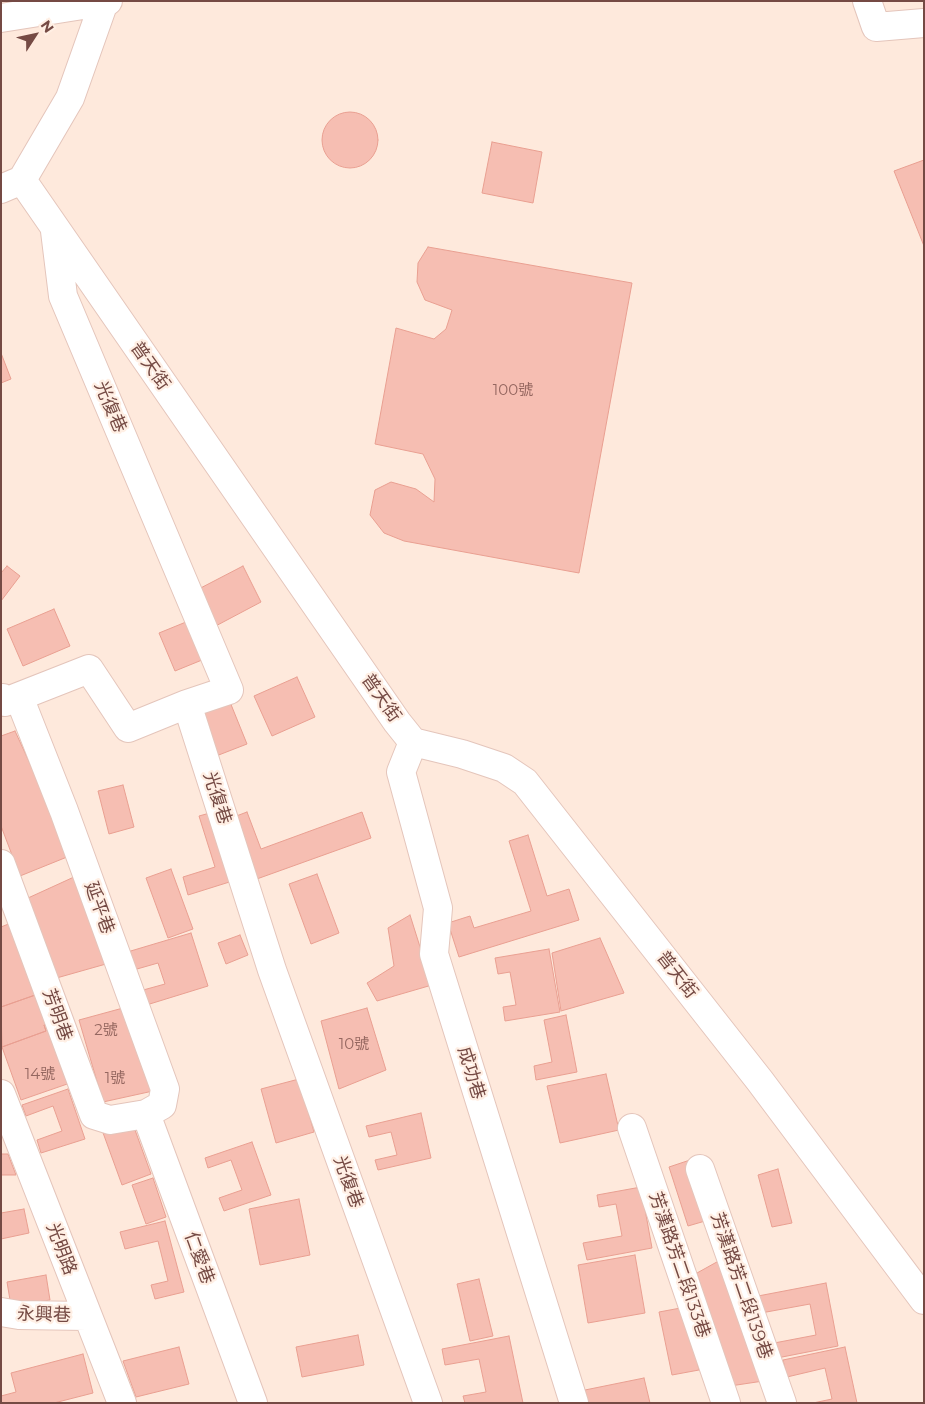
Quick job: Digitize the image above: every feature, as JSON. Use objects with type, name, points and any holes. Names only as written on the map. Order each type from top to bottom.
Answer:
[{"type":"street","points":[[1,18],[108,1]]},
{"type":"street","points":[[866,1],[876,27],[924,23]]},
{"type":"street","name":"普天街","points":[[104,2],[70,98],[12,185],[54,227],[397,722],[413,742],[462,754],[504,768],[525,782],[760,1081],[924,1300]]},
{"type":"street","name":"光復巷","points":[[54,227],[64,296],[229,690],[187,704],[272,970],[428,1403]]},
{"type":"street","points":[[7,701],[89,669],[128,728],[187,704]]},
{"type":"street","name":"延平巷","points":[[7,701],[64,811],[165,1089],[162,1105],[146,1114]]},
{"type":"street","name":"成功巷","points":[[413,742],[401,772],[438,908],[434,954],[574,1403]]},
{"type":"street","name":"芳明巷","points":[[1,864],[94,1115],[110,1120],[146,1114]]},
{"type":"street","name":"光明路","points":[[1,1094],[122,1403]]},
{"type":"street","name":"仁愛巷","points":[[146,1114],[253,1403]]},
{"type":"street","name":"芳漢路芳二段133巷","points":[[632,1128],[726,1403]]},
{"type":"street","name":"芳漢路芳二段139巷","points":[[700,1169],[782,1403]]},
{"type":"street","name":"永興巷","points":[[1,1312],[19,1315],[87,1316]]},
{"type":"building","points":[[350,112],[361,114],[370,120],[376,129],[378,140],[376,151],[370,160],[361,166],[350,168],[339,166],[330,160],[324,151],[322,140],[324,129],[330,120],[339,114]]},
{"type":"building","points":[[492,142],[542,152],[533,203],[482,193]]},
{"type":"building","points":[[924,160],[924,246],[894,171]]},
{"type":"building","points":[[428,247],[632,283],[579,573],[404,541],[384,533],[370,515],[375,490],[391,482],[416,489],[434,502],[435,479],[423,454],[375,444],[396,328],[434,339],[446,329],[452,310],[425,300],[417,282],[418,263]]},
{"type":"building","points":[[1,353],[11,379],[1,383]]},
{"type":"building","points":[[7,566],[20,576],[1,601],[1,573]]},
{"type":"building","points":[[243,566],[261,602],[210,629],[191,593]]},
{"type":"building","points":[[54,609],[70,646],[23,666],[7,629]]},
{"type":"building","points":[[186,622],[202,660],[175,671],[159,633]]},
{"type":"building","points":[[297,677],[315,717],[272,736],[254,696]]},
{"type":"building","points":[[230,702],[247,744],[211,758],[195,716]]},
{"type":"building","points":[[15,731],[72,855],[20,876],[1,826],[1,736]]},
{"type":"building","points":[[123,785],[134,827],[109,834],[98,791]]},
{"type":"building","points":[[217,811],[239,879],[188,895],[183,877],[215,867],[199,816]]},
{"type":"building","points":[[247,812],[261,849],[362,812],[371,838],[254,880],[231,818]]},
{"type":"building","points":[[528,835],[547,896],[569,889],[579,920],[459,957],[448,923],[470,916],[474,928],[531,911],[509,841]]},
{"type":"building","points":[[171,869],[193,929],[168,938],[146,878]]},
{"type":"building","points":[[317,874],[339,933],[311,944],[289,884]]},
{"type":"building","points":[[74,877],[106,964],[53,979],[28,898]]},
{"type":"building","points":[[410,915],[432,985],[377,1001],[367,983],[394,966],[388,928]]},
{"type":"building","points":[[16,921],[41,993],[1,1007],[1,927]]},
{"type":"building","points":[[191,933],[208,986],[140,1007],[136,992],[165,984],[158,963],[130,971],[124,953]]},
{"type":"building","points":[[240,935],[248,955],[226,964],[218,943]]},
{"type":"building","points":[[600,938],[624,993],[561,1011],[552,953]]},
{"type":"building","points":[[549,949],[560,1012],[505,1021],[503,1007],[516,1005],[510,972],[498,974],[495,958]]},
{"type":"building","points":[[41,993],[52,1022],[44,1025],[46,1031],[2,1047],[1,1007]]},
{"type":"building","points":[[123,1008],[153,1091],[103,1102],[79,1020]]},
{"type":"building","points":[[367,1008],[386,1070],[339,1089],[321,1021]]},
{"type":"building","points":[[566,1015],[577,1072],[536,1080],[534,1066],[552,1062],[544,1020]]},
{"type":"building","points":[[52,1022],[73,1082],[21,1100],[2,1047],[46,1031],[44,1025]]},
{"type":"building","points":[[606,1074],[619,1130],[560,1143],[547,1086]]},
{"type":"building","points":[[299,1079],[314,1132],[276,1143],[261,1089]]},
{"type":"building","points":[[68,1089],[85,1139],[41,1153],[37,1140],[62,1131],[53,1106],[26,1116],[22,1105]]},
{"type":"building","points":[[421,1113],[431,1158],[378,1170],[375,1160],[397,1155],[391,1132],[369,1137],[366,1126]]},
{"type":"building","points":[[131,1119],[151,1174],[122,1185],[102,1130]]},
{"type":"building","points":[[252,1142],[271,1195],[224,1211],[219,1198],[242,1190],[231,1160],[208,1168],[205,1158]]},
{"type":"building","points":[[1,1154],[8,1154],[16,1175],[1,1175]]},
{"type":"building","points":[[693,1159],[712,1219],[688,1226],[669,1167]]},
{"type":"building","points":[[778,1169],[792,1223],[772,1227],[758,1175]]},
{"type":"building","points":[[153,1178],[166,1217],[146,1224],[132,1185]]},
{"type":"building","points":[[641,1187],[652,1248],[587,1260],[583,1243],[622,1236],[616,1204],[599,1207],[597,1195]]},
{"type":"building","points":[[299,1199],[310,1255],[260,1265],[249,1209]]},
{"type":"building","points":[[24,1209],[29,1233],[1,1239],[1,1213]]},
{"type":"building","points":[[165,1221],[184,1292],[155,1299],[151,1285],[168,1281],[158,1241],[125,1249],[120,1232]]},
{"type":"building","points":[[635,1255],[645,1313],[588,1323],[578,1265]]},
{"type":"building","points":[[724,1258],[770,1380],[730,1386],[697,1273]]},
{"type":"building","points":[[46,1275],[50,1300],[11,1306],[7,1282]]},
{"type":"building","points":[[479,1279],[493,1336],[470,1341],[457,1284]]},
{"type":"building","points":[[826,1283],[838,1346],[772,1359],[769,1344],[816,1335],[810,1304],[761,1313],[758,1296]]},
{"type":"building","points":[[686,1307],[699,1370],[672,1375],[659,1312]]},
{"type":"building","points":[[358,1335],[364,1365],[302,1377],[296,1347]]},
{"type":"building","points":[[509,1336],[523,1403],[465,1403],[463,1396],[486,1392],[479,1359],[445,1365],[442,1349]]},
{"type":"building","points":[[179,1347],[189,1384],[136,1397],[123,1361]]},
{"type":"building","points":[[845,1347],[857,1403],[813,1403],[832,1399],[825,1368],[787,1377],[783,1360]]},
{"type":"building","points":[[83,1354],[93,1393],[54,1403],[1,1403],[1,1396],[16,1392],[11,1373]]},
{"type":"building","points":[[644,1378],[650,1403],[588,1403],[585,1390]]}]
